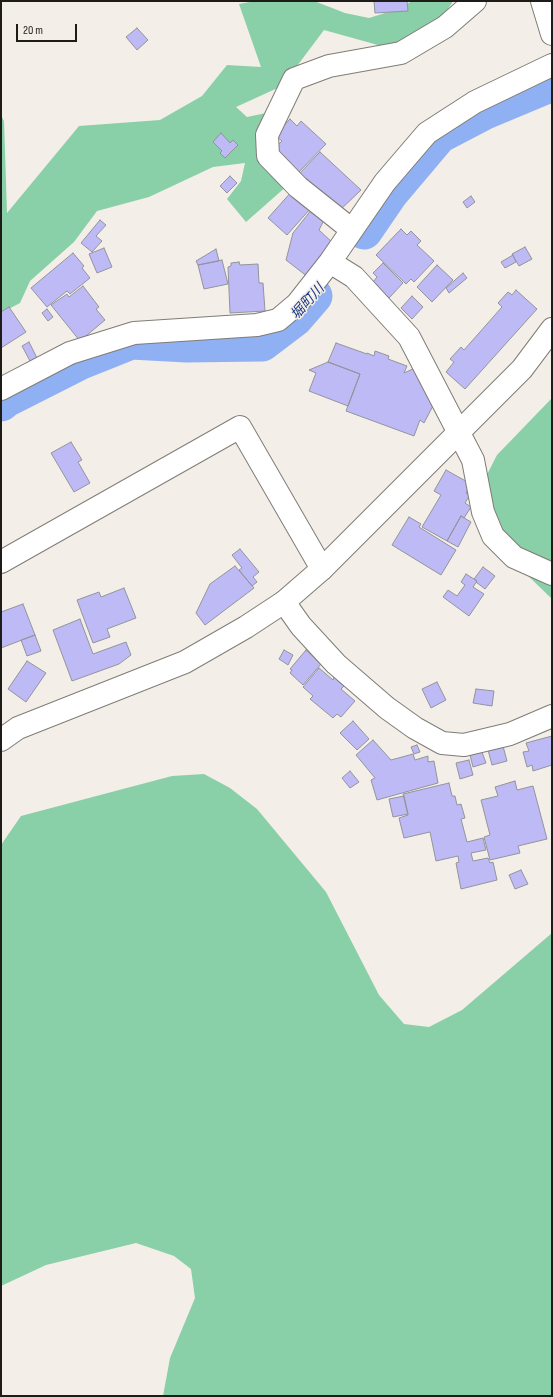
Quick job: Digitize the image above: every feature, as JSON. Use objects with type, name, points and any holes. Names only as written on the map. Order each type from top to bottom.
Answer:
[{"type":"street","points":[[352,230],[298,187],[268,156],[267,135],[294,78],[328,66],[401,53],[446,27],[475,1]]},
{"type":"street","points":[[542,1],[552,34]]},
{"type":"street","points":[[1,389],[70,352],[134,333],[257,325],[278,320],[297,304],[330,262],[385,182],[427,133],[475,102],[552,65]]},
{"type":"street","points":[[330,262],[354,277],[409,337],[473,460],[483,512],[493,536],[514,557],[552,574]]},
{"type":"street","points":[[1,740],[18,728],[185,662],[246,627],[284,602],[322,569],[522,369],[552,329]]},
{"type":"street","points":[[1,562],[240,427],[322,569]]},
{"type":"street","points":[[284,602],[301,626],[336,664],[387,708],[415,728],[442,743],[464,744],[510,734],[552,716]]},
{"type":"green space","points":[[255,1],[314,1],[345,13],[369,18],[398,9],[412,1],[452,1],[452,3],[436,25],[410,42],[385,47],[324,30],[282,86],[236,107],[247,117],[271,112],[259,135],[288,185],[246,222],[227,199],[241,181],[245,163],[213,167],[149,197],[97,211],[74,242],[30,281],[20,303],[1,313],[1,115],[4,121],[7,213],[79,126],[160,120],[202,96],[227,65],[261,67],[239,4]]},
{"type":"green space","points":[[552,398],[552,599],[488,537],[474,500],[497,455]]},
{"type":"green space","points":[[204,774],[230,788],[257,809],[326,892],[379,995],[404,1024],[429,1027],[462,1010],[552,933],[552,1396],[163,1396],[170,1358],[195,1298],[191,1269],[174,1256],[136,1243],[46,1265],[1,1286],[1,845],[21,816],[172,776]]},
{"type":"building","points":[[374,1],[407,1],[408,11],[375,13]]},
{"type":"building","points":[[137,28],[148,40],[137,50],[126,37]]},
{"type":"building","points":[[290,119],[297,126],[301,121],[326,144],[295,176],[271,152],[282,141],[275,135]]},
{"type":"building","points":[[221,133],[230,143],[233,140],[238,145],[225,158],[220,153],[222,151],[213,142]]},
{"type":"building","points":[[320,152],[361,190],[337,213],[298,175]]},
{"type":"building","points":[[230,176],[237,183],[227,193],[220,186]]},
{"type":"building","points":[[293,190],[311,208],[287,235],[268,218]]},
{"type":"building","points":[[471,196],[475,202],[467,208],[463,202]]},
{"type":"building","points":[[312,209],[324,220],[319,230],[334,244],[308,277],[286,260],[293,233]]},
{"type":"building","points":[[100,220],[106,225],[96,236],[102,241],[92,252],[81,243]]},
{"type":"building","points":[[401,229],[407,235],[411,231],[421,241],[417,245],[434,261],[414,282],[411,279],[406,284],[376,255]]},
{"type":"building","points":[[525,247],[532,259],[519,266],[512,254]]},
{"type":"building","points":[[104,248],[112,267],[97,273],[89,254]]},
{"type":"building","points":[[216,249],[219,261],[198,265],[196,261]]},
{"type":"building","points":[[73,253],[84,266],[82,268],[90,278],[70,294],[67,291],[47,307],[31,288]]},
{"type":"building","points":[[513,255],[516,262],[505,268],[501,262]]},
{"type":"building","points":[[222,260],[228,284],[204,289],[198,265]]},
{"type":"building","points":[[239,262],[240,265],[258,264],[259,283],[263,283],[265,311],[230,313],[228,267],[231,266],[231,263]]},
{"type":"building","points":[[383,263],[403,283],[389,298],[373,282],[377,277],[373,273]]},
{"type":"building","points":[[437,265],[453,280],[432,302],[417,287]]},
{"type":"building","points":[[463,273],[467,278],[449,293],[446,288]]},
{"type":"building","points":[[83,286],[99,307],[96,309],[105,320],[80,341],[51,305],[67,294],[69,297]]},
{"type":"building","points":[[516,290],[537,309],[465,389],[446,372],[454,362],[450,359],[461,347],[464,350],[502,307],[498,303],[508,292],[512,295]]},
{"type":"building","points":[[412,296],[423,307],[412,319],[401,308]]},
{"type":"building","points":[[9,307],[26,332],[1,348],[1,312]]},
{"type":"building","points":[[47,309],[53,317],[48,321],[42,313]]},
{"type":"building","points":[[29,342],[37,358],[30,361],[22,346]]},
{"type":"building","points":[[336,343],[374,356],[375,351],[389,356],[388,359],[407,366],[404,373],[417,367],[435,402],[424,423],[420,420],[414,436],[346,411],[360,374],[328,362]]},
{"type":"building","points":[[328,362],[360,374],[348,406],[309,391],[316,373],[309,370]]},
{"type":"building","points":[[71,442],[82,460],[78,462],[90,483],[74,492],[51,453]]},
{"type":"building","points":[[446,470],[471,484],[466,493],[470,495],[465,503],[471,507],[464,518],[461,516],[447,541],[422,527],[441,495],[434,491]]},
{"type":"building","points":[[461,516],[471,522],[458,547],[447,541]]},
{"type":"building","points":[[409,517],[421,524],[419,527],[456,550],[441,575],[392,545]]},
{"type":"building","points":[[240,549],[259,572],[253,577],[257,582],[252,586],[239,570],[242,568],[232,555]]},
{"type":"building","points":[[235,566],[254,588],[205,625],[196,613],[210,584]]},
{"type":"building","points":[[483,567],[495,576],[485,589],[474,579]]},
{"type":"building","points":[[466,574],[477,581],[473,587],[484,594],[469,616],[443,597],[448,590],[457,596],[465,585],[461,582]]},
{"type":"building","points":[[124,588],[136,618],[107,629],[110,637],[93,643],[77,600],[99,592],[101,597]]},
{"type":"building","points":[[23,604],[35,635],[1,648],[1,612]]},
{"type":"building","points":[[80,619],[93,654],[126,642],[131,655],[119,664],[72,681],[53,630]]},
{"type":"building","points":[[35,635],[41,651],[27,656],[21,640]]},
{"type":"building","points":[[284,650],[293,655],[288,665],[279,659]]},
{"type":"building","points":[[306,650],[321,664],[303,685],[290,673],[292,670],[290,669]]},
{"type":"building","points":[[27,661],[46,673],[26,702],[8,689]]},
{"type":"building","points":[[319,668],[333,680],[334,677],[344,686],[341,689],[355,701],[341,717],[337,714],[333,718],[310,699],[313,696],[303,687]]},
{"type":"building","points":[[437,682],[446,700],[431,708],[422,689]]},
{"type":"building","points":[[476,689],[494,691],[492,706],[473,703]]},
{"type":"building","points":[[353,721],[369,739],[357,750],[340,733]]},
{"type":"building","points":[[552,736],[552,765],[533,771],[532,765],[527,767],[523,752],[529,751],[526,743]]},
{"type":"building","points":[[373,740],[391,760],[413,754],[415,760],[428,756],[428,762],[434,761],[438,783],[377,800],[371,780],[375,778],[356,755]]},
{"type":"building","points":[[417,745],[420,752],[414,754],[411,747]]},
{"type":"building","points":[[503,746],[507,761],[492,765],[488,750]]},
{"type":"building","points":[[482,752],[486,763],[473,767],[470,755]]},
{"type":"building","points":[[469,760],[473,775],[460,779],[456,763]]},
{"type":"building","points":[[350,771],[359,782],[350,788],[342,778]]},
{"type":"building","points":[[515,781],[517,790],[533,786],[547,839],[518,846],[520,853],[490,860],[484,837],[490,835],[481,800],[498,796],[495,787]]},
{"type":"building","points":[[449,783],[452,796],[455,796],[457,805],[461,804],[465,818],[461,819],[467,842],[483,838],[486,850],[471,853],[473,861],[488,858],[490,863],[493,862],[497,880],[461,889],[456,863],[459,862],[458,856],[436,861],[430,832],[404,838],[399,818],[408,815],[403,794]]},
{"type":"building","points":[[404,796],[408,814],[393,817],[389,799]]},
{"type":"building","points":[[521,870],[528,884],[515,889],[509,875]]},
{"type":"waterway","name":"堀町川","points":[[364,231],[390,193],[439,135],[483,112],[552,83]]},
{"type":"waterway","name":"堀町川","points":[[1,403],[6,399],[81,361],[131,341],[187,344],[262,343],[295,318],[314,296]]}]
